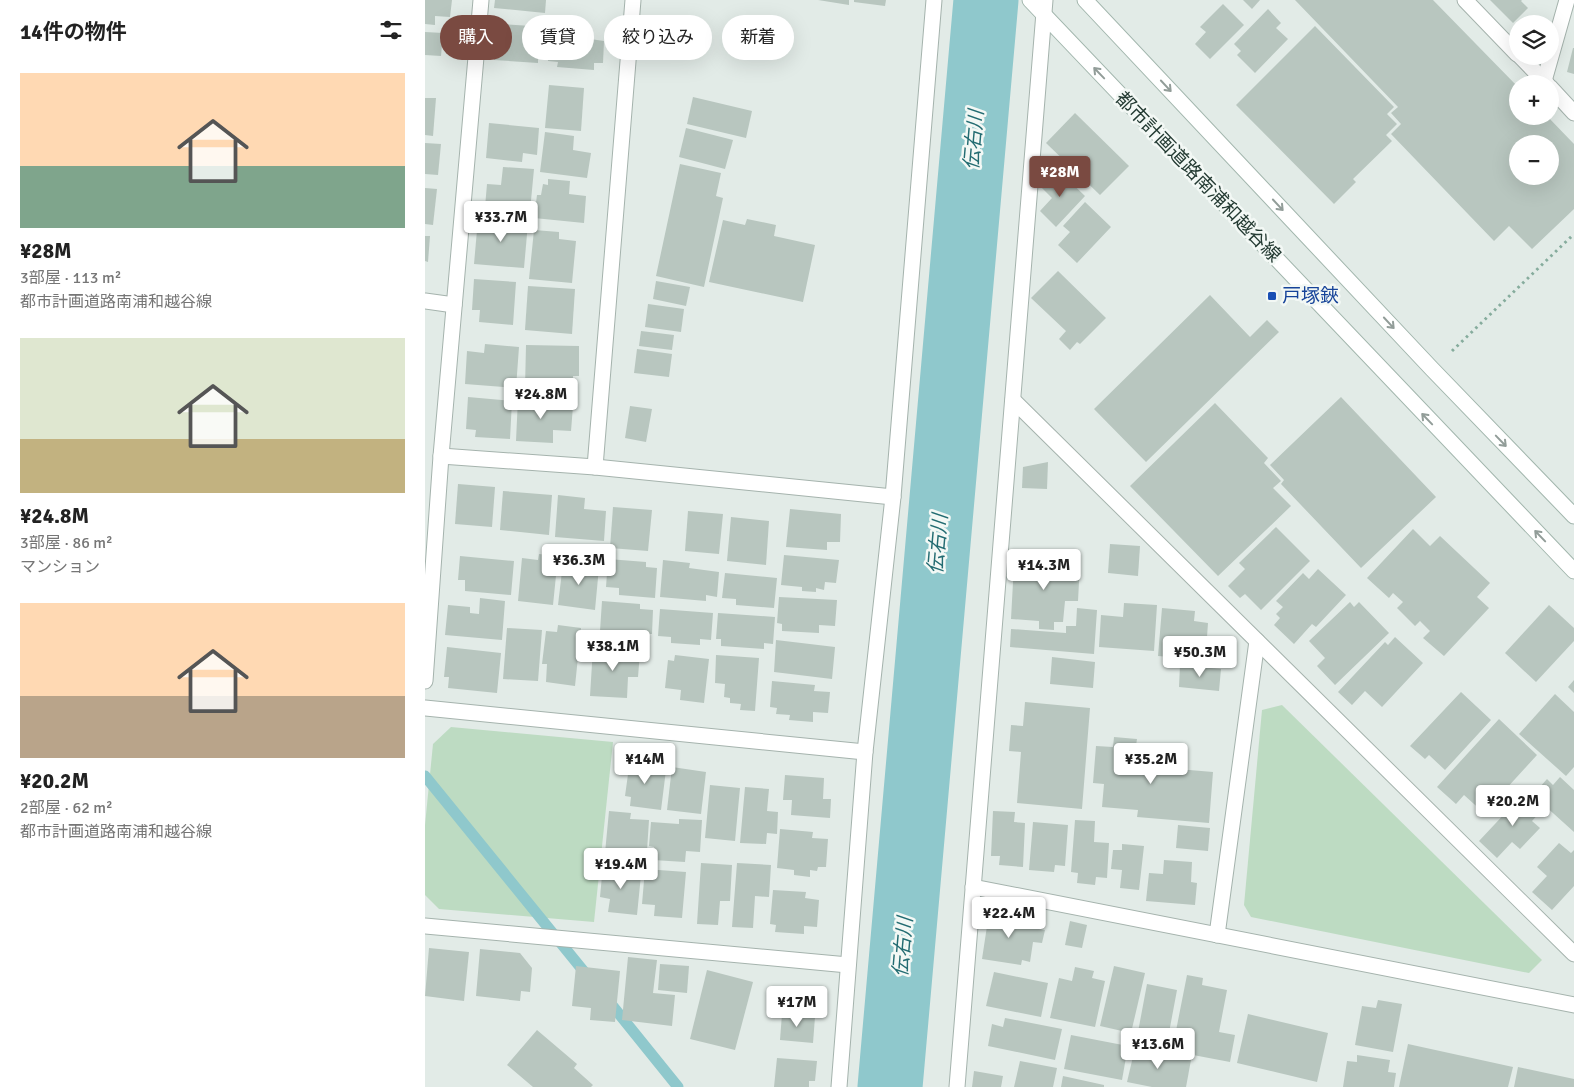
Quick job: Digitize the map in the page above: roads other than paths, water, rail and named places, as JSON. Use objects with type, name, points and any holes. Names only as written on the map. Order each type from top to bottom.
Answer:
[{"type":"street","points":[[425,681],[441,456],[481,0]]},
{"type":"street","points":[[595,467],[633,0]]},
{"type":"street","points":[[839,1087],[865,752],[893,497],[933,0]]},
{"type":"street","name":"都市計画道路南浦和越谷線","points":[[1030,0],[1574,571]]},
{"type":"street","points":[[957,1087],[1045,0]]},
{"type":"street","name":"都市計画道路南浦和越谷線","points":[[1085,0],[1432,369],[1574,516]]},
{"type":"street","points":[[1465,0],[1509,45]]},
{"type":"street","points":[[1549,75],[1567,0]]},
{"type":"street","points":[[1529,65],[1538,75]]},
{"type":"street","points":[[1559,97],[1574,113]]},
{"type":"street","points":[[425,301],[454,305]]},
{"type":"street","points":[[1013,400],[1574,954]]},
{"type":"street","points":[[441,456],[595,467],[893,497]]},
{"type":"street","points":[[1217,935],[1257,641]]},
{"type":"street","points":[[425,708],[865,752]]},
{"type":"street","points":[[973,887],[1574,1005]]},
{"type":"street","points":[[425,926],[848,964]]},
{"type":"waterway","name":"伝右川","points":[[890,1087],[986,0]]},
{"type":"waterway","points":[[425,776],[590,979]]},
{"type":"waterway","points":[[607,999],[678,1087]]},
{"type":"place","name":"戸塚鋏","points":[[1272,296]]}]
